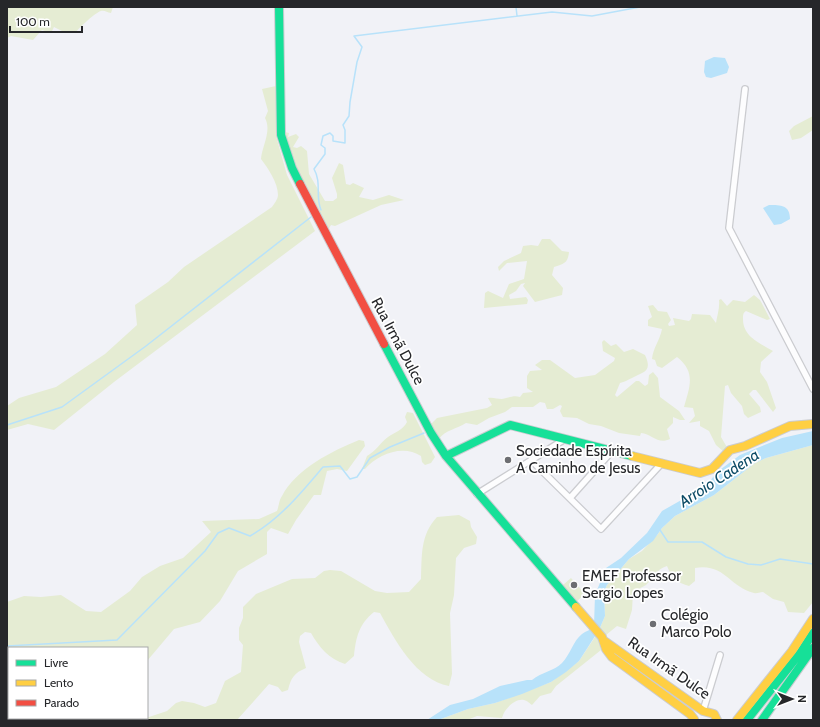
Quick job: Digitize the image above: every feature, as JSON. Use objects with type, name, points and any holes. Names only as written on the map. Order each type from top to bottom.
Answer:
[{"type":"main road","name":"Rua Irmã Dulce","points":[[279,7],[281,135],[292,168],[428,426],[446,456],[477,494],[603,638],[635,663],[703,711],[714,714],[717,720]]},
{"type":"main road","points":[[446,456],[510,425],[700,473],[712,469],[730,450],[745,446],[790,426],[813,424]]},
{"type":"main road","points":[[737,720],[792,651],[813,618]]},
{"type":"main road","points":[[747,720],[801,652],[813,633]]},
{"type":"main road","name":"Rua Irmã Dulce","points":[[603,638],[606,649],[621,665],[690,714],[694,719]]},
{"type":"main road","points":[[762,720],[813,648]]},
{"type":"main road","points":[[621,665],[626,663],[635,663]]},
{"type":"main road","points":[[694,719],[703,711]]},
{"type":"street","points":[[745,89],[729,228],[813,389]]},
{"type":"street","points":[[477,494],[565,439]]},
{"type":"street","points":[[570,498],[612,451]]},
{"type":"street","points":[[531,460],[601,529],[662,463]]},
{"type":"street","points":[[703,711],[720,655]]},
{"type":"green space","points":[[7,7],[113,7],[111,13],[102,11],[99,12],[84,23],[76,32],[66,33],[54,27],[51,33],[42,30],[33,40],[11,36],[7,38]]},
{"type":"green space","points":[[276,86],[276,136],[287,175],[315,231],[114,382],[54,430],[28,424],[7,430],[7,406],[19,398],[56,387],[105,354],[137,325],[135,305],[168,282],[184,267],[272,207],[277,200],[278,190],[269,171],[261,159],[267,133],[267,123],[265,118],[268,111],[262,89]]},
{"type":"green space","points":[[813,116],[813,130],[801,138],[792,140],[789,131],[794,126]]},
{"type":"green space","points":[[285,132],[289,133],[288,137],[296,134],[299,137],[293,147],[297,148],[301,146],[307,151],[309,174],[325,201],[333,201],[337,198],[332,178],[339,163],[343,165],[346,184],[350,185],[353,183],[364,188],[359,197],[373,200],[389,195],[404,200],[381,205],[335,226],[331,225],[327,232],[296,171],[291,158]]},
{"type":"green space","points":[[542,239],[550,239],[562,251],[569,252],[566,261],[563,264],[554,267],[552,275],[563,288],[562,295],[535,302],[523,286],[525,283],[521,284],[516,291],[509,295],[510,299],[526,297],[528,300],[527,304],[484,308],[485,293],[488,291],[503,298],[509,284],[524,279],[527,261],[507,263],[499,271],[498,267],[504,261],[521,253],[523,246],[538,246]]},
{"type":"green space","points":[[754,295],[760,300],[770,319],[767,320],[746,311],[743,315],[744,325],[749,335],[753,339],[773,351],[761,362],[760,372],[767,382],[776,408],[773,412],[756,390],[753,390],[749,394],[760,407],[761,412],[748,418],[744,414],[742,406],[731,393],[728,385],[725,386],[721,437],[728,449],[724,452],[716,445],[709,431],[700,426],[700,421],[689,423],[695,416],[693,408],[684,407],[690,380],[687,368],[677,357],[662,368],[657,366],[655,360],[652,359],[662,329],[648,326],[648,320],[652,317],[648,306],[653,305],[658,311],[667,312],[671,320],[668,324],[669,326],[675,325],[673,318],[689,321],[692,314],[710,315],[716,323],[719,300],[721,299],[727,306],[733,300],[745,302]]},
{"type":"green space","points":[[604,340],[611,346],[616,344],[624,352],[633,349],[645,355],[648,365],[646,371],[620,383],[615,395],[617,397],[636,381],[639,381],[645,386],[648,384],[649,375],[653,372],[658,378],[660,397],[679,411],[685,420],[680,420],[673,417],[673,423],[667,429],[670,439],[662,441],[641,433],[640,436],[619,433],[601,426],[589,424],[577,418],[563,417],[560,411],[562,406],[560,405],[553,409],[547,409],[545,403],[540,402],[533,407],[512,407],[505,412],[489,418],[477,425],[466,423],[448,432],[439,439],[431,424],[437,418],[487,408],[492,405],[488,398],[502,399],[513,396],[520,397],[523,393],[533,392],[527,388],[527,376],[530,371],[542,370],[535,365],[542,360],[550,360],[575,378],[595,375],[614,361],[615,358],[603,351],[602,342]]},
{"type":"green space","points":[[407,412],[413,413],[435,457],[431,463],[425,465],[422,462],[421,456],[414,452],[399,451],[384,455],[365,469],[362,469],[367,456],[388,437],[405,425],[407,422],[405,417]]},
{"type":"green space","points":[[359,440],[364,441],[365,446],[347,471],[337,469],[327,471],[321,495],[314,495],[288,534],[271,528],[267,532],[267,554],[238,571],[220,601],[200,622],[174,629],[148,660],[148,647],[8,647],[7,678],[7,602],[24,596],[41,597],[61,595],[86,611],[101,612],[130,591],[142,577],[160,566],[183,558],[211,532],[202,521],[259,519],[277,511],[281,498],[288,486],[296,477],[326,455]]},
{"type":"green space","points":[[813,445],[813,602],[804,613],[788,612],[784,602],[773,599],[763,592],[755,593],[746,590],[738,586],[720,572],[713,569],[705,567],[695,568],[695,581],[689,586],[675,579],[667,566],[658,571],[646,585],[633,593],[632,610],[626,629],[617,626],[606,635],[599,630],[605,616],[604,592],[607,585],[629,559],[642,551],[662,528],[675,516],[714,495],[755,463],[766,458]]},
{"type":"green space","points":[[459,515],[470,521],[471,527],[477,537],[476,544],[464,548],[456,558],[454,595],[450,613],[452,674],[449,686],[426,676],[408,657],[392,635],[380,613],[374,612],[365,621],[359,631],[354,656],[345,664],[329,656],[317,643],[311,633],[305,632],[300,636],[299,642],[306,668],[294,676],[290,682],[288,690],[282,692],[278,687],[269,684],[237,720],[140,720],[148,719],[148,717],[167,711],[176,703],[182,701],[205,707],[216,703],[225,681],[241,672],[243,645],[239,640],[239,628],[243,618],[243,607],[256,594],[292,579],[315,578],[324,571],[330,570],[341,571],[375,591],[387,593],[409,592],[421,579],[422,554],[425,538],[431,524],[437,517]]},
{"type":"green space","points":[[571,578],[585,594],[576,602],[563,585]]},
{"type":"green space","points":[[597,634],[601,650],[556,686],[551,693],[540,696],[532,705],[524,700],[514,702],[507,708],[502,718],[477,716],[467,720],[438,720],[468,709],[495,703],[551,682],[579,661]]},
{"type":"green space","points":[[8,718],[119,719],[119,720],[7,720]]},
{"type":"water","points":[[714,57],[725,58],[729,67],[727,73],[711,78],[706,77],[704,72],[705,61]]},
{"type":"water","points":[[769,205],[787,208],[790,214],[790,219],[781,224],[774,225],[763,208]]},
{"type":"water","name":"Arroio Cadena","points":[[813,431],[813,445],[766,458],[755,463],[714,495],[675,516],[662,528],[653,541],[629,559],[607,585],[604,592],[605,616],[599,630],[579,661],[566,672],[551,682],[522,694],[495,703],[468,709],[438,720],[427,720],[450,705],[473,699],[500,686],[532,680],[559,666],[565,660],[579,637],[594,625],[595,595],[606,568],[621,558],[647,533],[662,511],[706,486],[717,472],[740,455],[782,438]]},
{"type":"waterway","points":[[516,7],[517,16]]},
{"type":"waterway","points":[[321,210],[318,200],[318,179],[314,169],[325,154],[325,148],[321,145],[323,136],[330,133],[333,136],[333,141],[345,143],[345,130],[343,125],[349,116],[357,62],[362,47],[354,36],[552,12],[592,16],[640,7]]},
{"type":"waterway","points":[[7,425],[62,407],[146,346],[311,217]]},
{"type":"waterway","points":[[7,646],[117,640],[205,551],[218,533],[229,528],[250,536],[280,514],[323,467],[340,466],[350,479],[357,477],[370,458],[390,447],[424,433]]},
{"type":"waterway","name":"Arroio Cadena","points":[[660,530],[668,542],[702,542],[726,557],[748,564],[761,565],[780,559],[813,564]]},
{"type":"traffic: fast","points":[[279,7],[281,135],[292,168],[300,184]]},
{"type":"traffic: fast","points":[[384,344],[431,433],[446,456],[576,607]]},
{"type":"traffic: fast","points":[[446,456],[510,425],[632,456]]},
{"type":"traffic: fast","points":[[747,720],[801,652],[813,633]]},
{"type":"traffic: fast","points":[[762,720],[813,648]]},
{"type":"traffic: slow","points":[[632,456],[700,473],[712,469],[730,450],[745,446],[790,426],[813,424]]},
{"type":"traffic: slow","points":[[576,607],[602,637],[606,649],[612,657],[690,714],[694,719]]},
{"type":"traffic: slow","points":[[737,720],[792,651],[813,619]]},
{"type":"traffic: slow","points":[[603,640],[703,711],[714,714],[717,720]]},
{"type":"traffic: jam","points":[[300,184],[384,344]]},
{"type":"place","name":"Sociedade Espírita A Caminho de Jesus","points":[[508,460]]},
{"type":"place","name":"EMEF Professor Sergio Lopes","points":[[574,585]]},
{"type":"place","name":"Colégio Marco Polo","points":[[653,624]]}]
